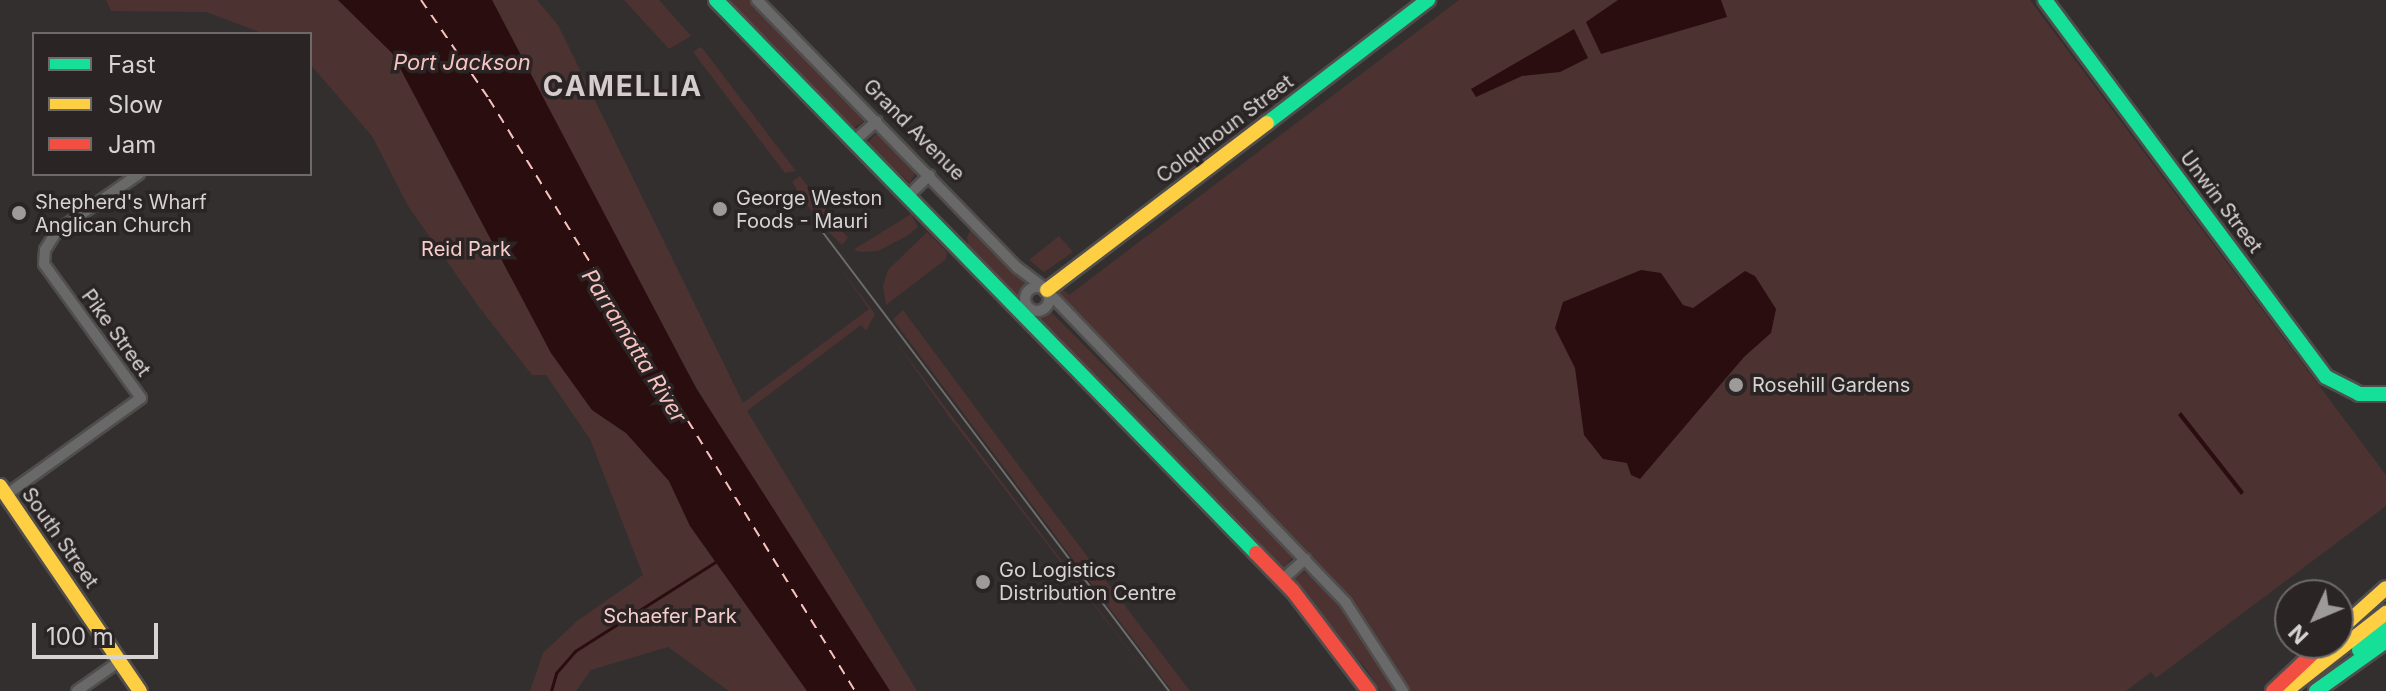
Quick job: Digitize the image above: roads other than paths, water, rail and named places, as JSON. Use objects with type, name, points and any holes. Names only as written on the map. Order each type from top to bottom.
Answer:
[{"type":"main road","points":[[716,0],[1283,579],[1324,626],[1369,691]]},
{"type":"main road","name":"Colquhoun Street","points":[[1047,290],[1428,0]]},
{"type":"main road","name":"Unwin Street","points":[[2045,0],[2326,377],[2359,394],[2386,394]]},
{"type":"main road","name":"South Street","points":[[3,490],[140,691]]},
{"type":"main road","points":[[2354,617],[2386,588]]},
{"type":"main road","points":[[2286,691],[2386,613]]},
{"type":"main road","points":[[2309,691],[2386,629]]},
{"type":"main road","points":[[2316,691],[2386,641]]},
{"type":"main road","points":[[2273,691],[2307,659]]},
{"type":"street","name":"Grand Avenue","points":[[757,0],[1018,268],[1047,290],[1305,559],[1346,603],[1403,691]]},
{"type":"street","points":[[854,141],[877,121]]},
{"type":"street","points":[[908,196],[930,175]]},
{"type":"street","name":"Pike Street","points":[[3,490],[141,398],[44,264],[45,250],[57,231],[136,176]]},
{"type":"street","points":[[969,259],[1027,309],[1065,356]]},
{"type":"street","points":[[1047,290],[1042,308],[1027,309],[1027,295],[1047,290]]},
{"type":"street","points":[[1283,579],[1305,559]]},
{"type":"street","points":[[77,691],[120,661]]},
{"type":"water","name":"Port Jackson","points":[[338,0],[492,0],[696,388],[890,691],[807,691],[690,526],[669,481],[626,433],[592,410],[551,353],[392,53]]},
{"type":"water","points":[[1618,0],[1721,0],[1727,17],[1601,54],[1586,22]]},
{"type":"water","points":[[1574,29],[1588,58],[1560,72],[1522,76],[1476,97],[1471,89]]},
{"type":"water","points":[[1641,270],[1661,273],[1683,305],[1693,308],[1745,271],[1755,276],[1776,309],[1771,333],[1744,357],[1640,479],[1631,475],[1627,463],[1603,459],[1584,435],[1575,368],[1555,328],[1563,302]]},
{"type":"water","points":[[2181,412],[2244,492],[2241,495],[2178,415]]},
{"type":"waterway","points":[[551,691],[556,673],[575,651],[717,561]]},
{"type":"tram line","points":[[815,222],[1169,691]]},
{"type":"place","name":"George Weston Foods - Mauri","points":[[720,209]]},
{"type":"place","name":"Shepherd's Wharf Anglican Church","points":[[19,213]]},
{"type":"place","name":"Rosehill Gardens","points":[[1736,385]]},
{"type":"place","name":"Go Logistics Distribution Centre","points":[[983,582]]},
{"type":"district","name":"CAMELLIA","points":[[623,86]]},
{"type":"park label","name":"Reid Park","points":[[466,249]]},
{"type":"park label","name":"Schaefer Park","points":[[670,616]]},
{"type":"water label","name":"Parramatta River","points":[[634,346]]}]
